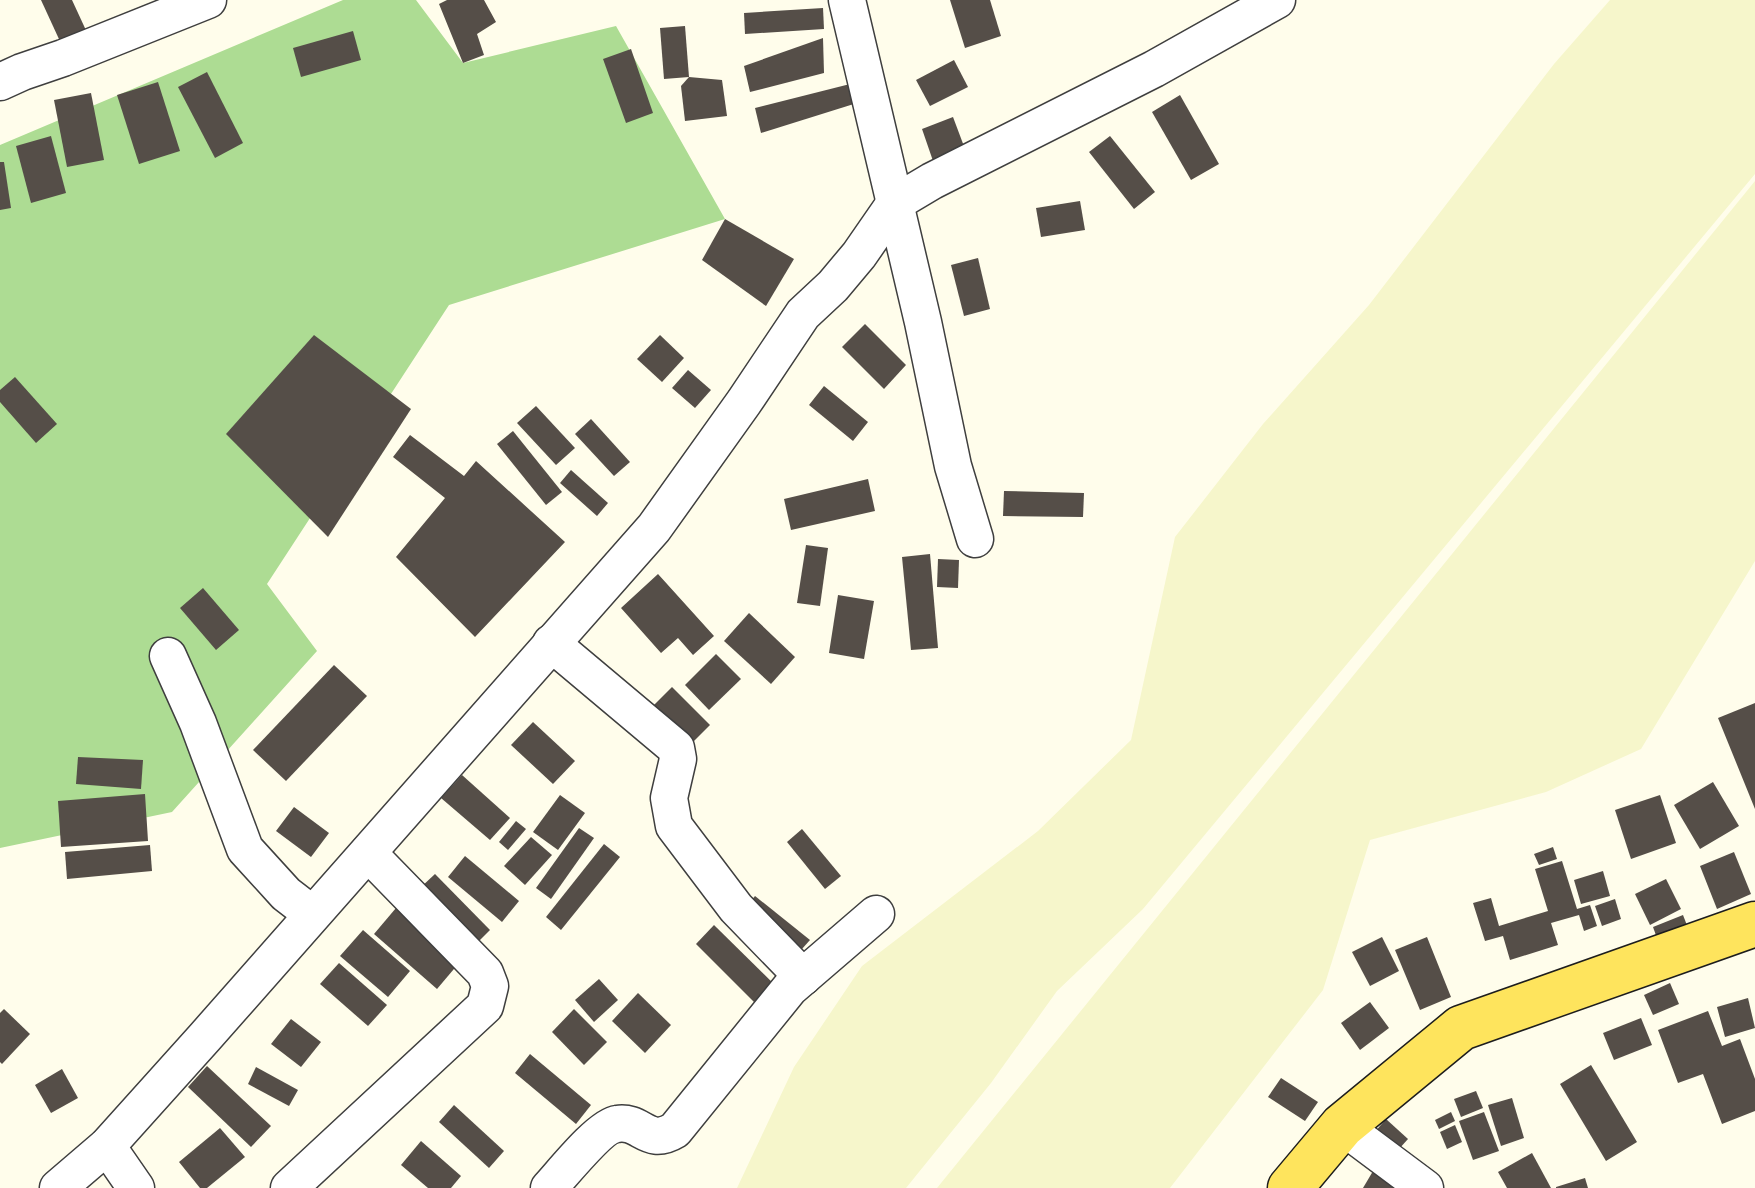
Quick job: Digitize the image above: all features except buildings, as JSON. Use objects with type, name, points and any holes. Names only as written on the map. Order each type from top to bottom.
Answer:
[{"type":"main road","points":[[1290,1188],[1342,1126],[1461,1028],[1755,924]]},
{"type":"street","points":[[0,82],[208,0]]},
{"type":"street","points":[[847,0],[953,466],[975,539]]},
{"type":"street","points":[[58,1188],[107,1146],[654,528],[736,415],[803,314],[833,286],[859,255],[895,203],[932,181],[1154,69],[1277,0]]},
{"type":"street","points":[[551,643],[676,748],[678,759],[669,798],[674,826],[736,908],[803,977]]},
{"type":"street","points":[[168,656],[198,723],[245,849],[286,894],[312,914]]},
{"type":"street","points":[[289,1188],[442,1049],[485,1006],[489,996],[490,986],[485,973],[368,853]]},
{"type":"street","points":[[549,1188],[604,1130],[616,1123],[629,1125],[654,1137],[665,1136],[675,1130],[768,1014],[803,977],[876,914]]},
{"type":"street","points":[[1342,1126],[1425,1188]]},
{"type":"street","points":[[107,1146],[136,1188]]},
{"type":"green space","points":[[343,0],[416,0],[463,63],[616,26],[725,219],[449,305],[267,584],[317,651],[172,812],[0,848],[0,145]]},
{"type":"green space","points":[[1610,0],[1755,0],[1755,174],[1143,909],[1057,991],[991,1083],[906,1188],[737,1188],[794,1067],[862,966],[1038,831],[1131,740],[1175,537],[1263,424],[1369,305],[1554,64]]},
{"type":"green space","points":[[1755,181],[1755,561],[1641,749],[1546,792],[1370,840],[1323,990],[1170,1188],[937,1188]]}]
